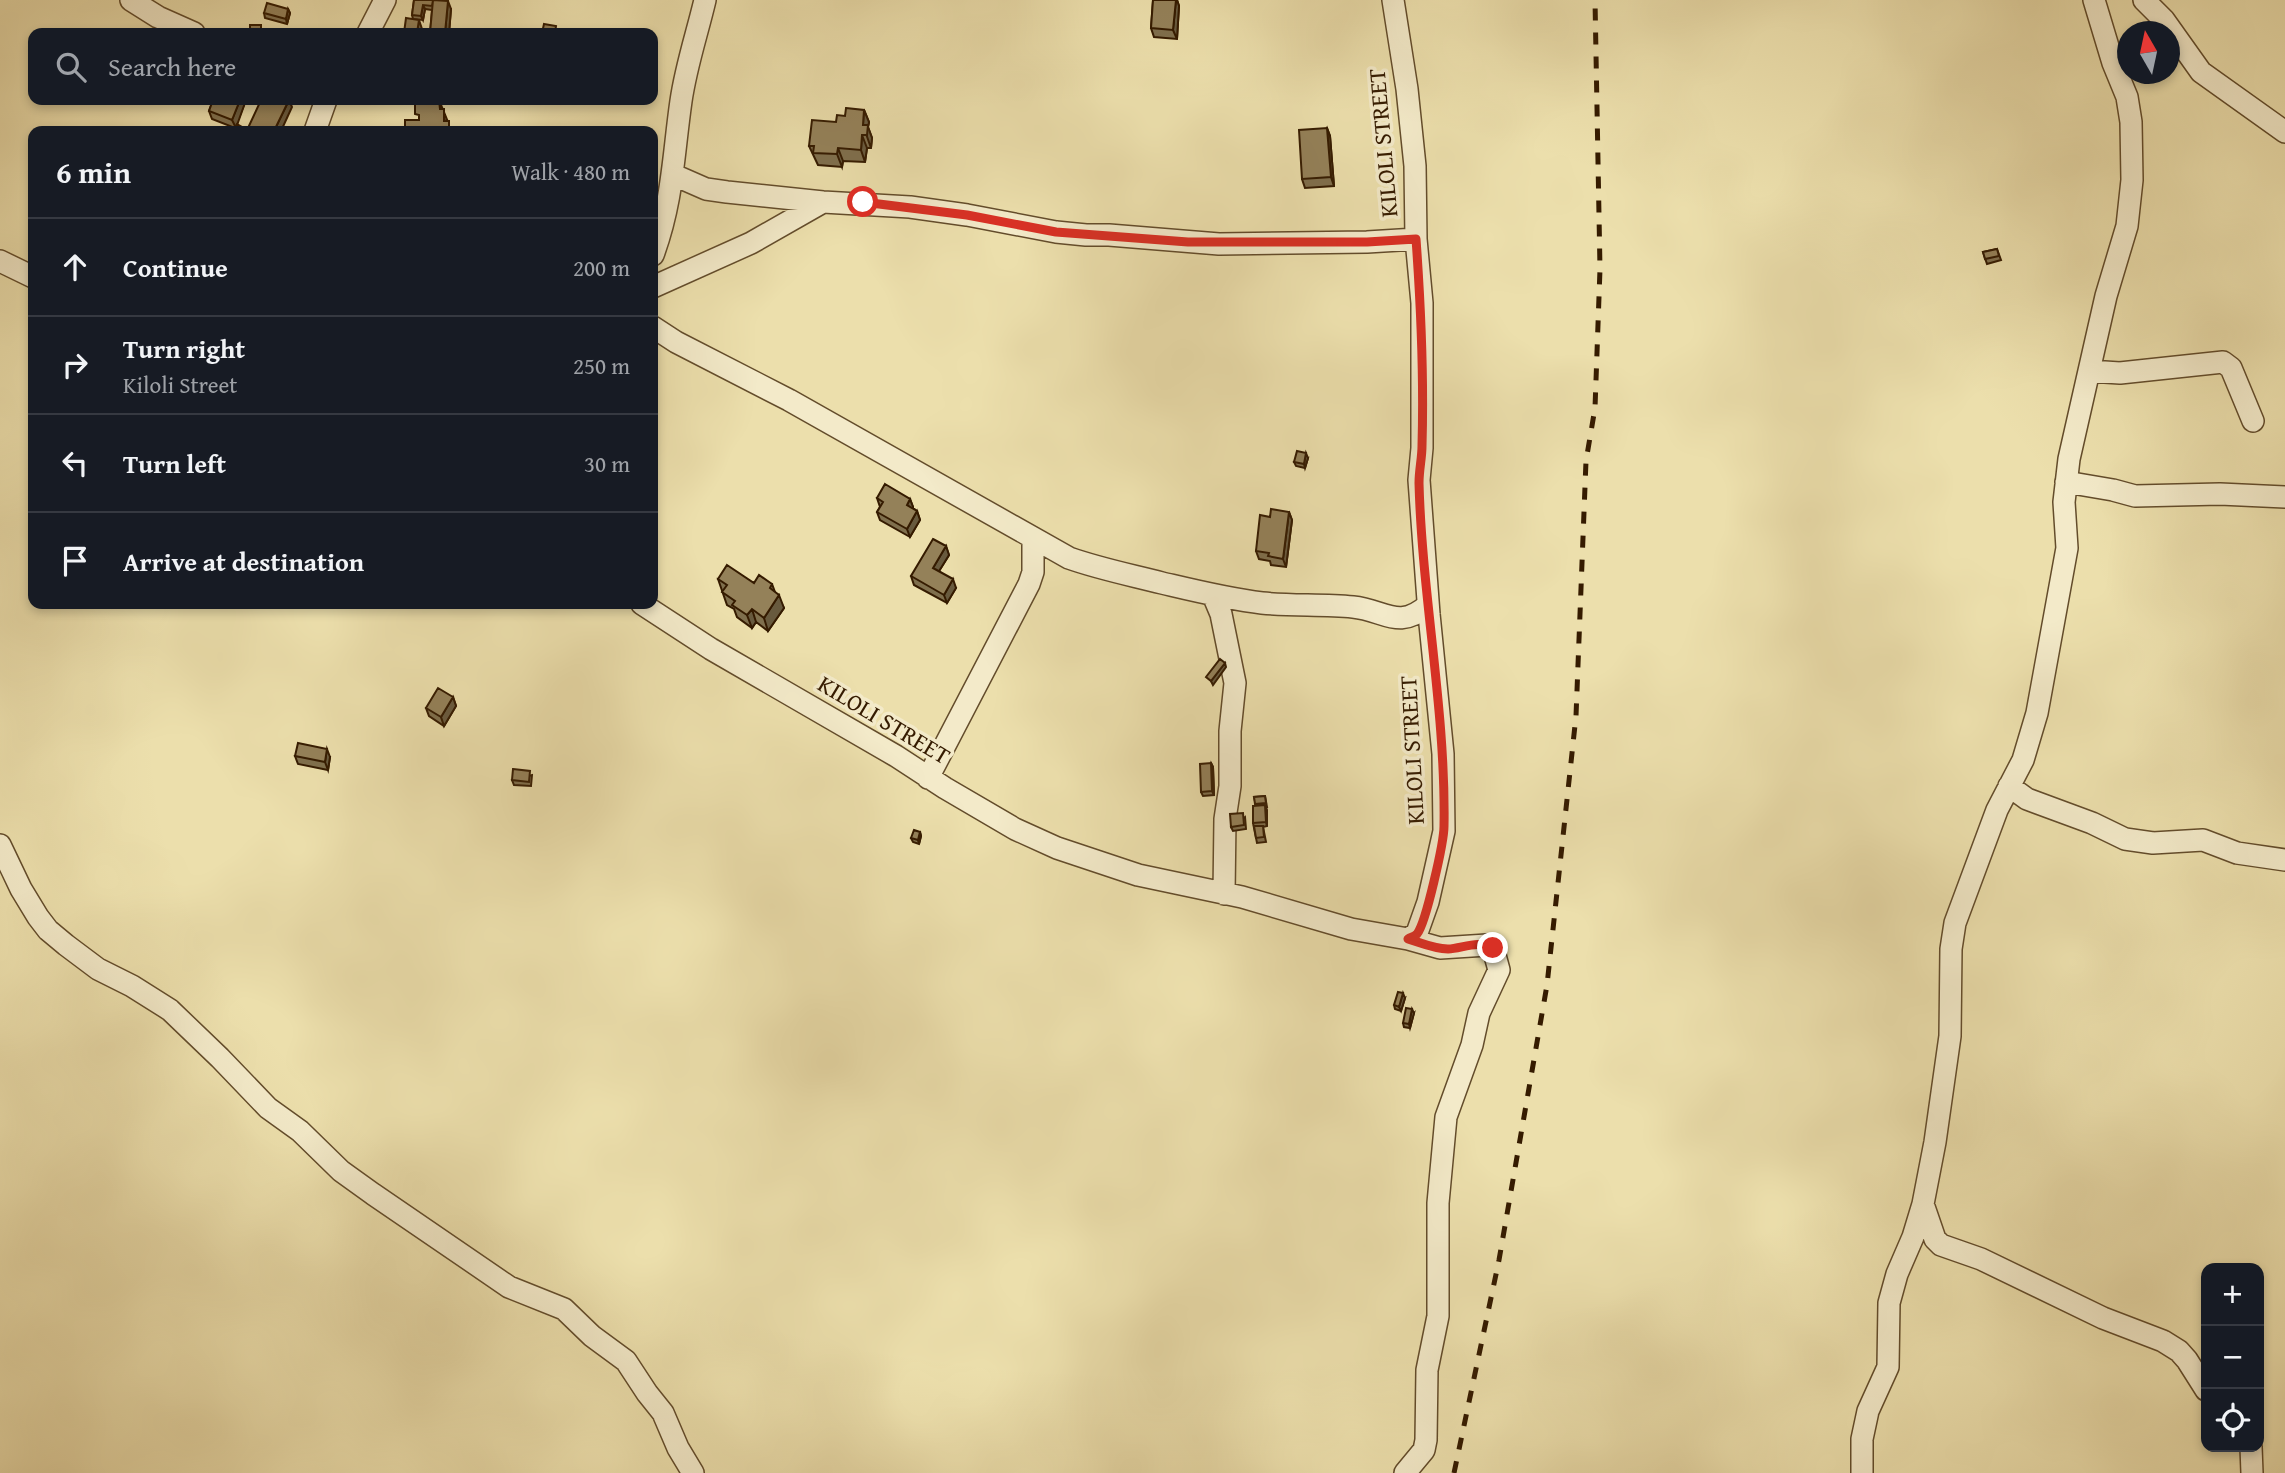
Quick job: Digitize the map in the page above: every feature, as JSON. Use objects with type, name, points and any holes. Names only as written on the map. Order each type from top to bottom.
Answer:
[{"type":"street","points":[[131,0],[158,17],[183,28]]},
{"type":"street","points":[[371,28],[385,0]]},
{"type":"street","points":[[658,241],[665,221],[674,174],[689,60],[705,0]]},
{"type":"street","name":"KILOLI STREET","points":[[650,609],[711,649],[896,756],[928,778],[1015,829],[1057,848],[1139,875],[1224,894],[1351,929],[1408,939],[1418,933],[1444,831],[1443,754],[1419,480],[1422,448],[1422,315],[1416,239],[1415,166],[1407,89],[1393,0]]},
{"type":"street","points":[[1862,1473],[1862,1439],[1868,1411],[1888,1367],[1889,1303],[1896,1274],[1913,1237],[1923,1204],[1935,1142],[1950,1036],[1951,949],[1955,923],[1997,810],[2023,760],[2036,713],[2067,548],[2064,502],[2066,482],[2106,296],[2127,226],[2132,180],[2131,122],[2127,97],[2113,63],[2094,0]]},
{"type":"street","points":[[2144,0],[2164,20],[2201,72],[2285,132]]},
{"type":"street","points":[[317,126],[324,105]]},
{"type":"street","points":[[674,174],[706,189],[823,202],[921,208],[1056,232],[1188,242],[1367,242],[1416,239]]},
{"type":"street","points":[[658,285],[751,243],[823,202]]},
{"type":"street","points":[[0,261],[28,275]]},
{"type":"street","points":[[658,330],[789,400],[1069,558],[1095,567],[1213,595],[1264,603],[1351,606],[1399,619],[1410,617],[1428,605]]},
{"type":"street","points":[[2089,371],[2120,373],[2223,362],[2231,368],[2253,421]]},
{"type":"street","points":[[2066,482],[2113,489],[2135,496],[2220,494],[2285,497]]},
{"type":"street","points":[[928,778],[1029,584],[1033,572],[1033,538]]},
{"type":"street","points":[[1213,595],[1221,614],[1235,683],[1230,731],[1230,786],[1224,819],[1224,894]]},
{"type":"street","points":[[2009,786],[2027,799],[2092,823],[2125,839],[2153,843],[2203,840],[2236,853],[2285,860]]},
{"type":"street","points":[[0,845],[38,917],[48,930],[66,945],[98,969],[170,1010],[268,1108],[300,1131],[341,1171],[509,1287],[564,1309],[592,1336],[626,1361],[663,1413],[678,1448],[693,1473]]},
{"type":"street","points":[[1405,1473],[1424,1450],[1426,1440],[1427,1370],[1438,1316],[1438,1203],[1446,1117],[1472,1045],[1479,1013],[1499,970],[1493,948],[1487,945],[1440,948],[1408,939]]},
{"type":"street","points":[[1923,1204],[1931,1231],[1941,1245],[1980,1259],[2103,1318],[2163,1341],[2187,1360],[2205,1389]]},
{"type":"street","points":[[2250,1452],[2252,1473]]},
{"type":"building","points":[[414,0],[433,0],[432,6],[423,5],[421,16],[412,15]]},
{"type":"building","points":[[433,0],[448,1],[445,28],[430,28]]},
{"type":"building","points":[[1153,0],[1176,0],[1173,30],[1151,28]]},
{"type":"building","points":[[267,3],[288,9],[286,19],[264,13]]},
{"type":"building","points":[[406,18],[419,20],[418,28],[405,28]]},
{"type":"building","points":[[544,24],[556,26],[556,28],[543,28]]},
{"type":"building","points":[[250,25],[261,25],[261,28],[250,28]]},
{"type":"building","points":[[211,105],[238,105],[232,120],[209,111]]},
{"type":"building","points":[[259,105],[287,105],[276,126],[249,126]]},
{"type":"building","points":[[415,105],[440,105],[440,109],[444,109],[444,121],[449,121],[449,126],[405,126],[405,120],[419,120],[419,115],[415,114]]},
{"type":"building","points":[[846,108],[864,110],[863,125],[868,125],[867,135],[862,135],[861,150],[838,148],[837,154],[813,153],[814,146],[809,146],[812,120],[836,122],[837,115],[845,116]]},
{"type":"building","points":[[1327,128],[1331,177],[1302,179],[1299,130]]},
{"type":"building","points":[[1997,249],[1999,256],[1985,259],[1983,252]]},
{"type":"building","points":[[1297,451],[1306,453],[1304,464],[1294,462]]},
{"type":"building","points":[[885,484],[910,499],[907,505],[917,511],[907,529],[877,512],[883,502],[877,498]]},
{"type":"building","points":[[1271,509],[1289,512],[1283,559],[1256,551],[1260,515],[1270,517]]},
{"type":"building","points":[[933,539],[946,546],[933,568],[953,579],[944,595],[911,576]]},
{"type":"building","points":[[727,565],[754,583],[759,575],[772,584],[770,588],[779,595],[764,618],[752,609],[747,615],[732,605],[735,601],[722,592],[727,585],[718,579]]},
{"type":"building","points":[[1220,659],[1225,663],[1211,681],[1206,677]]},
{"type":"building","points":[[438,688],[453,697],[441,717],[426,708]]},
{"type":"building","points":[[298,743],[327,749],[325,762],[295,756]]},
{"type":"building","points":[[1211,763],[1212,791],[1201,792],[1200,764]]},
{"type":"building","points":[[513,769],[530,771],[529,782],[512,780]]},
{"type":"building","points":[[1265,796],[1266,803],[1255,804],[1254,797]]},
{"type":"building","points":[[1265,805],[1266,822],[1253,823],[1253,806]]},
{"type":"building","points":[[1243,813],[1244,825],[1231,827],[1230,814]]},
{"type":"building","points":[[1254,826],[1263,826],[1264,837],[1256,838]]},
{"type":"building","points":[[914,830],[920,832],[918,840],[911,838]]},
{"type":"building","points":[[1398,992],[1403,993],[1399,1007],[1394,1005]]},
{"type":"building","points":[[1406,1008],[1412,1009],[1409,1024],[1403,1023]]},
{"type":"railway","points":[[1454,1473],[1499,1260],[1547,985],[1576,716],[1586,461],[1595,408],[1600,269],[1595,0]]},
{"type":"route","points":[[863,202],[967,215],[1056,232],[1188,242],[1219,244],[1416,239],[1422,303],[1422,448],[1419,480],[1443,754],[1444,831],[1418,933],[1408,939],[1431,947],[1448,949],[1478,944],[1493,948]]}]
